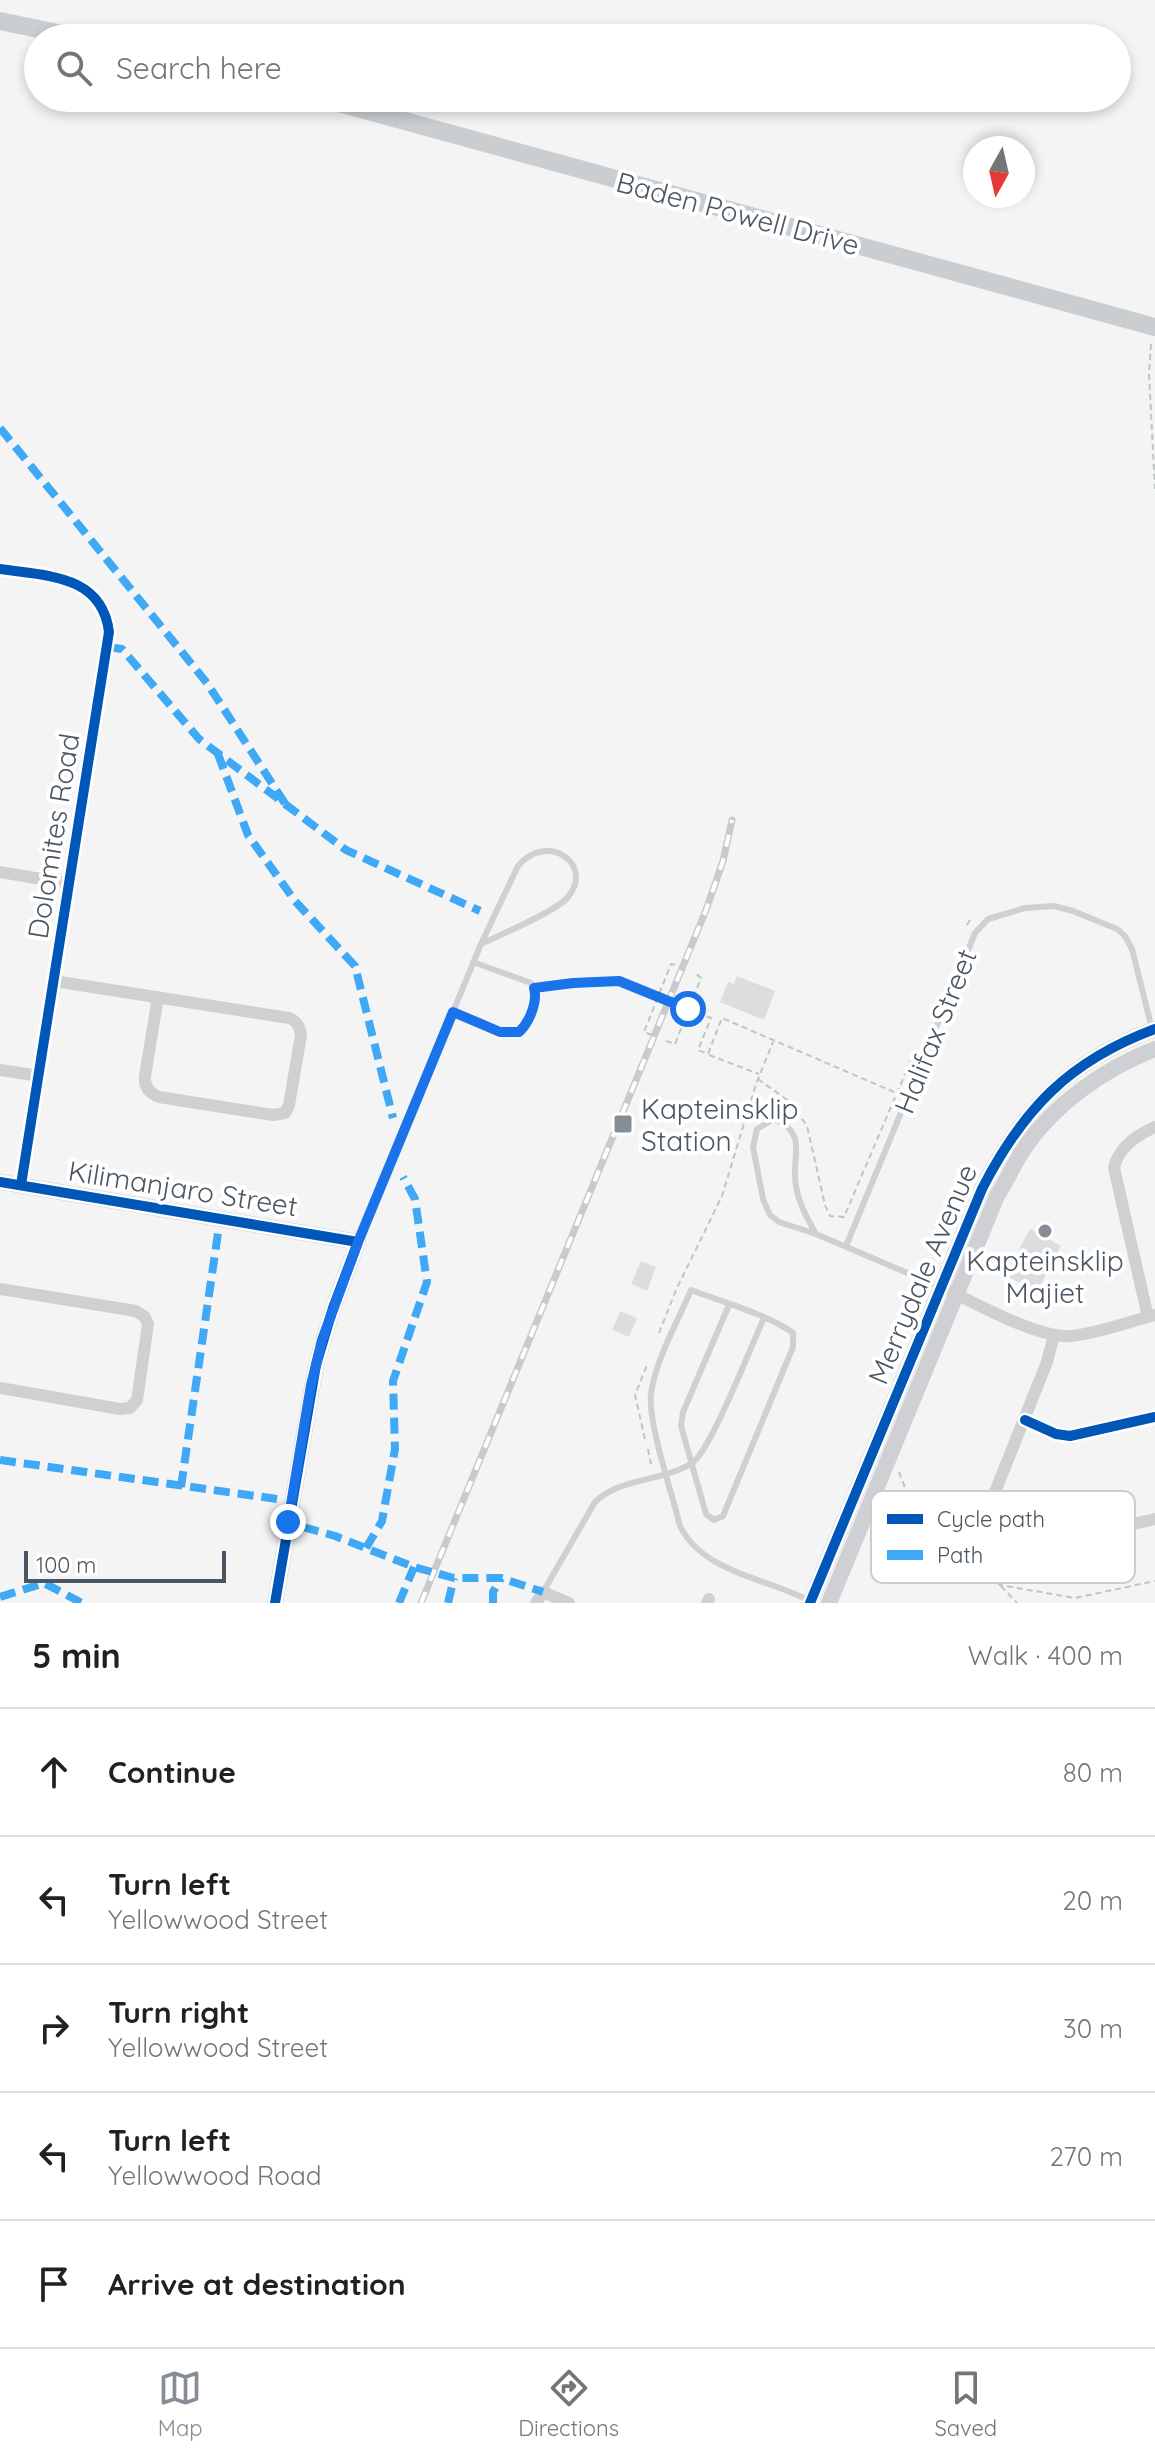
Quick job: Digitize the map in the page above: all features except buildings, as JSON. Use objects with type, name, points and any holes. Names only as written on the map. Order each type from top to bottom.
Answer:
[{"type":"main road","points":[[0,21],[24,26]]},
{"type":"main road","name":"Baden Powell Drive","points":[[370,112],[1153,335]]},
{"type":"street","name":"Dolomites Road","points":[[0,569],[80,585],[96,598],[108,623],[109,640],[21,1185]]},
{"type":"street","points":[[0,872],[70,884]]},
{"type":"street","points":[[54,981],[158,997],[289,1018],[297,1022],[301,1035],[285,1113],[273,1115],[159,1097],[150,1092],[145,1085],[145,1076],[158,997]]},
{"type":"street","name":"Merrydale Avenue","points":[[872,1491],[949,1291],[982,1189],[1004,1146],[1052,1090],[1086,1063],[1154,1032]]},
{"type":"street","name":"Merrydale Avenue","points":[[812,1602],[949,1291],[1023,1151],[1037,1132],[1075,1095],[1111,1069],[1155,1049]]},
{"type":"street","points":[[0,1070],[39,1076]]},
{"type":"street","points":[[949,1291],[987,1310],[1054,1335],[1070,1336],[1151,1316],[1114,1168],[1121,1150],[1143,1132],[1155,1127]]},
{"type":"street","name":"Kilimanjaro Street","points":[[0,1182],[358,1242]]},
{"type":"street","points":[[275,1603],[316,1365],[358,1242]]},
{"type":"street","points":[[0,1289],[136,1311],[145,1317],[148,1324],[137,1400],[130,1408],[120,1409],[0,1388]]},
{"type":"street","points":[[995,1491],[1047,1362],[1054,1335]]},
{"type":"street","points":[[1025,1420],[1056,1434],[1081,1436],[1155,1417]]},
{"type":"street","name":"Merrydale Avenue","points":[[829,1603],[871,1494]]},
{"type":"street","points":[[1135,1524],[1155,1519]]},
{"type":"street","points":[[539,1597],[569,1603]]},
{"type":"lane","points":[[358,1242],[473,962],[481,944],[522,861],[534,853],[547,850],[569,859],[574,871],[574,885],[563,903],[481,944]]},
{"type":"lane","name":"Halifax Street","points":[[846,1246],[975,933],[988,919],[1025,908],[1054,906],[1117,929],[1132,949],[1154,1032]]},
{"type":"lane","points":[[453,1012],[500,1032],[519,1032],[526,1026],[536,995],[531,983],[473,962]]},
{"type":"lane","points":[[816,1234],[801,1207],[795,1182],[797,1145],[794,1133],[787,1124],[774,1119],[764,1123],[757,1129],[753,1147],[765,1208],[779,1222],[846,1246],[949,1291]]},
{"type":"lane","points":[[729,1305],[681,1418],[682,1433],[706,1514],[714,1520],[719,1519],[793,1347],[793,1333],[764,1318],[691,1290],[657,1371],[651,1395],[652,1418],[680,1526],[687,1540],[707,1559],[812,1602]]},
{"type":"lane","points":[[539,1597],[595,1502],[605,1493],[667,1474],[691,1463],[704,1451],[764,1318]]},
{"type":"path","points":[[1153,335],[1149,374],[1155,489]]},
{"type":"path","points":[[652,1035],[644,1032],[671,964],[681,966]]},
{"type":"path","points":[[666,1041],[675,1044],[701,978],[694,972]]},
{"type":"path","points":[[534,988],[619,981],[711,1018],[698,1050],[760,1074]]},
{"type":"path","points":[[708,1054],[722,1018],[895,1092],[844,1217],[830,1216],[825,1205],[807,1126],[799,1112],[758,1079]]},
{"type":"path","points":[[660,1332],[676,1290],[722,1196],[758,1079],[773,1042]]},
{"type":"path","points":[[649,1360],[635,1395],[651,1464]]},
{"type":"path","points":[[898,1463],[907,1491]]},
{"type":"path","points":[[1000,1585],[1075,1598],[1155,1581]]},
{"type":"path","points":[[1000,1585],[1017,1603]]},
{"type":"railway","points":[[421,1603],[706,910],[723,861],[732,820]]},
{"type":"marked path","points":[[0,428],[207,683],[286,805]]},
{"type":"marked path","points":[[108,647],[122,649],[199,739],[346,850],[480,911]]},
{"type":"marked path","points":[[218,754],[248,835],[295,901],[355,966],[393,1118]]},
{"type":"marked path","points":[[366,1548],[382,1521],[395,1449],[393,1381],[427,1282],[415,1199],[403,1177]]},
{"type":"marked path","points":[[181,1487],[218,1233]]},
{"type":"marked path","points":[[0,1460],[277,1499]]},
{"type":"marked path","points":[[303,1527],[454,1578],[501,1578],[543,1592]]},
{"type":"marked path","points":[[399,1603],[414,1567]]},
{"type":"marked path","points":[[448,1603],[454,1578]]},
{"type":"marked path","points":[[493,1603],[493,1592],[501,1578]]},
{"type":"marked path","points":[[0,1597],[44,1583],[82,1603]]},
{"type":"cycle path","points":[[0,569],[52,577],[83,588],[104,613],[109,632],[21,1185]]},
{"type":"cycle path","points":[[810,1603],[982,1189],[998,1160],[1032,1112],[1073,1073],[1097,1056],[1155,1029]]},
{"type":"cycle path","points":[[0,1182],[358,1242],[316,1365],[275,1603]]},
{"type":"cycle path","points":[[1025,1420],[1056,1434],[1070,1436],[1155,1417]]},
{"type":"place","name":"Kapteinsklip Station","points":[[623,1124]]},
{"type":"place","name":"Kapteinsklip Majiet","points":[[1045,1231]]},
{"type":"route","points":[[288,1522],[311,1385],[322,1340],[358,1242],[453,1012],[509,1034],[519,1032],[526,1026],[536,995],[534,988],[619,981],[688,1009]]}]
